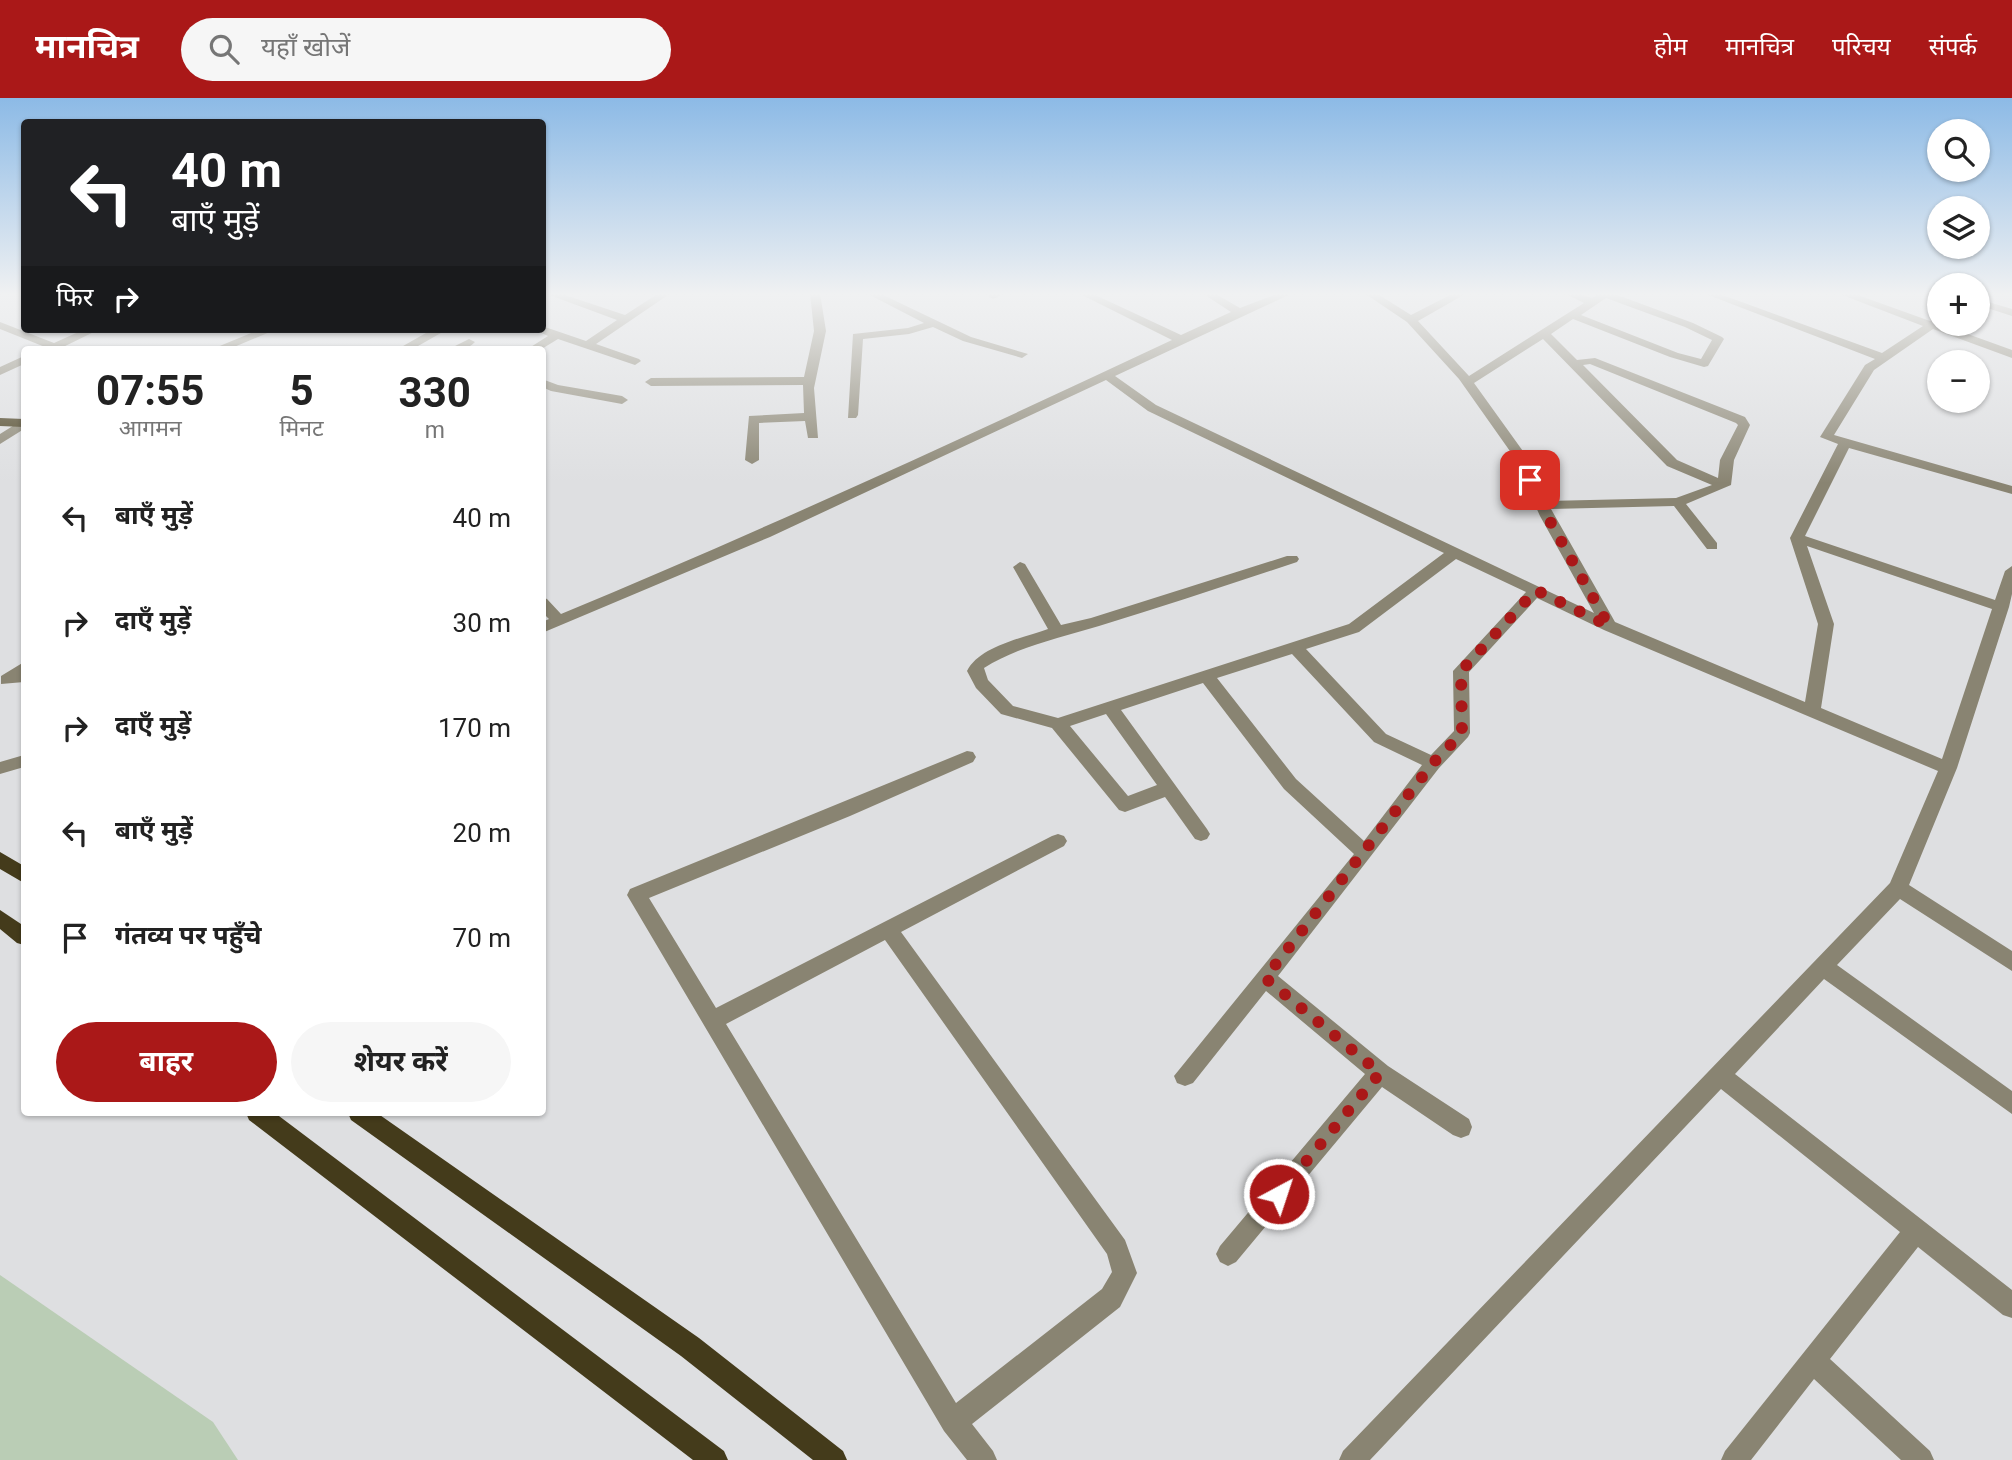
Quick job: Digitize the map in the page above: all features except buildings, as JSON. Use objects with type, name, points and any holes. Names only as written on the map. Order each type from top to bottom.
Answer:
[{"type":"main road","points":[[0,422],[21,423]]},
{"type":"main road","points":[[0,859],[21,874]]},
{"type":"main road","points":[[0,918],[21,935]]},
{"type":"main road","points":[[261,1116],[715,1460]]},
{"type":"main road","points":[[363,1116],[690,1347],[834,1460]]},
{"type":"street","points":[[624,357],[635,360]]},
{"type":"street","points":[[813,435],[809,382],[814,357]]},
{"type":"street","points":[[852,415],[856,357]]},
{"type":"street","points":[[546,627],[778,528],[1147,357]]},
{"type":"street","points":[[1444,357],[1467,382],[1518,454],[1542,505],[1609,626]]},
{"type":"street","points":[[1467,382],[1506,357]]},
{"type":"street","points":[[1567,357],[1672,463],[1724,485]]},
{"type":"street","points":[[1680,357],[1704,363],[1708,357]]},
{"type":"street","points":[[1880,357],[1884,358]]},
{"type":"street","points":[[1884,358],[1869,368],[1826,437],[2012,491]]},
{"type":"street","points":[[1574,364],[1591,360],[1741,420],[1744,425],[1727,460],[1724,485]]},
{"type":"street","points":[[0,371],[21,361]]},
{"type":"street","points":[[1108,376],[1152,408],[1609,626],[1948,768]]},
{"type":"street","points":[[652,382],[809,382]]},
{"type":"street","points":[[546,384],[555,388],[622,400]]},
{"type":"street","points":[[752,460],[753,419],[811,417]]},
{"type":"street","points":[[0,440],[21,425]]},
{"type":"street","points":[[1810,710],[1826,624],[1797,538],[1845,443]]},
{"type":"street","points":[[1542,505],[1678,502],[1724,485]]},
{"type":"street","points":[[1678,502],[1712,546]]},
{"type":"street","points":[[1797,538],[2001,607]]},
{"type":"street","points":[[1292,559],[1093,623],[1057,631],[992,656],[978,665],[975,671],[982,684],[1007,710],[1058,724],[1354,628],[1455,552]]},
{"type":"street","points":[[1020,567],[1057,631]]},
{"type":"street","points":[[1352,1460],[1898,888],[1948,768],[2012,573]]},
{"type":"street","points":[[1185,1076],[1365,853],[1433,763],[1462,733],[1461,671],[1536,590]]},
{"type":"street","points":[[546,606],[560,622]]},
{"type":"street","points":[[1295,647],[1380,738],[1433,763]]},
{"type":"street","points":[[21,670],[7,680],[21,678]]},
{"type":"street","points":[[1206,676],[1290,784],[1365,853]]},
{"type":"street","points":[[1110,707],[1201,834]]},
{"type":"street","points":[[1058,724],[1125,805],[1168,788]]},
{"type":"street","points":[[967,757],[844,811],[637,895],[953,1422],[984,1460]]},
{"type":"street","points":[[0,768],[21,762]]},
{"type":"street","points":[[711,1021],[1058,841]]},
{"type":"street","points":[[1898,888],[2012,962]]},
{"type":"street","points":[[889,930],[1117,1248],[1125,1273],[1111,1298],[953,1422]]},
{"type":"street","points":[[1824,967],[2012,1104]]},
{"type":"street","points":[[1265,978],[1380,1073],[1461,1127]]},
{"type":"street","points":[[1228,1254],[1380,1073]]},
{"type":"street","points":[[1720,1075],[2012,1306]]},
{"type":"street","points":[[1734,1460],[1916,1230]]},
{"type":"street","points":[[1814,1360],[1921,1460]]},
{"type":"green space","points":[[0,1275],[213,1422],[238,1460],[0,1460]]},
{"type":"route","points":[[1279,1194],[1380,1073],[1265,978],[1433,763],[1462,733],[1461,671],[1536,590],[1609,626],[1547,516],[1530,480]]}]
